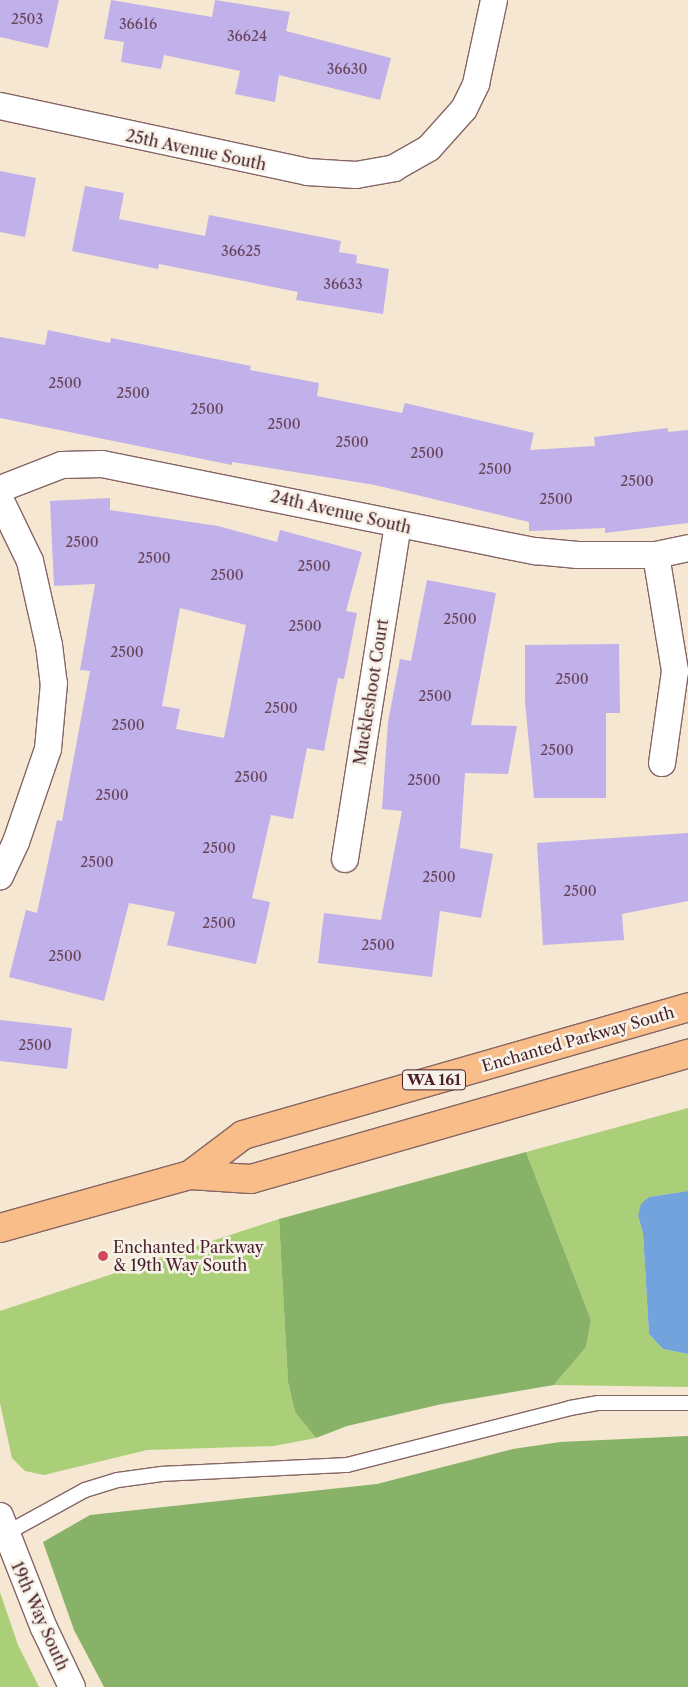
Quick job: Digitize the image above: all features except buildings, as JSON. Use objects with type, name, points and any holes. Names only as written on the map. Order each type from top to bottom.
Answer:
[{"type":"main road","name":"Enchanted Parkway South","points":[[0,1228],[190,1174],[243,1135],[688,1007]]},
{"type":"main road","name":"Enchanted Parkway South","points":[[190,1174],[251,1179],[688,1054]]},
{"type":"street","name":"25th Avenue South","points":[[0,106],[307,172],[356,174],[394,168],[429,148],[464,109],[476,84],[494,0]]},
{"type":"street","name":"24th Avenue South","points":[[0,490],[62,465],[102,464],[254,492],[398,525],[561,554],[656,555],[688,548]]},
{"type":"street","points":[[0,499],[30,560],[50,645],[54,683],[48,749],[16,842],[0,877]]},
{"type":"street","name":"Muckleshoot Court","points":[[345,860],[398,525]]},
{"type":"street","points":[[656,555],[675,671],[662,763]]},
{"type":"street","name":"19th Way South","points":[[3,1525],[72,1687]]},
{"type":"lane","points":[[3,1525],[85,1490],[118,1480],[162,1474],[347,1465],[570,1408],[599,1403],[688,1403]]},
{"type":"green space","points":[[688,1108],[688,1191],[649,1197],[638,1216],[643,1233],[649,1334],[663,1349],[688,1354],[688,1387],[554,1385],[586,1347],[591,1320],[526,1152]]},
{"type":"green space","points":[[526,1152],[591,1320],[586,1347],[554,1385],[442,1404],[347,1426],[316,1438],[295,1412],[288,1382],[279,1219]]},
{"type":"green space","points":[[279,1219],[288,1382],[295,1412],[316,1438],[274,1446],[147,1450],[44,1475],[25,1471],[12,1458],[0,1403],[0,1311]]},
{"type":"green space","points":[[688,1436],[688,1687],[104,1687],[74,1630],[43,1542],[90,1515],[377,1484],[513,1449],[560,1442]]},
{"type":"green space","points":[[0,1592],[18,1645],[39,1687],[0,1687]]},
{"type":"water","points":[[688,1191],[688,1354],[663,1349],[649,1334],[643,1233],[638,1216],[641,1204],[649,1197]]},
{"type":"place","name":"Enchanted Parkway & 19th Way South","points":[[103,1256]]}]
